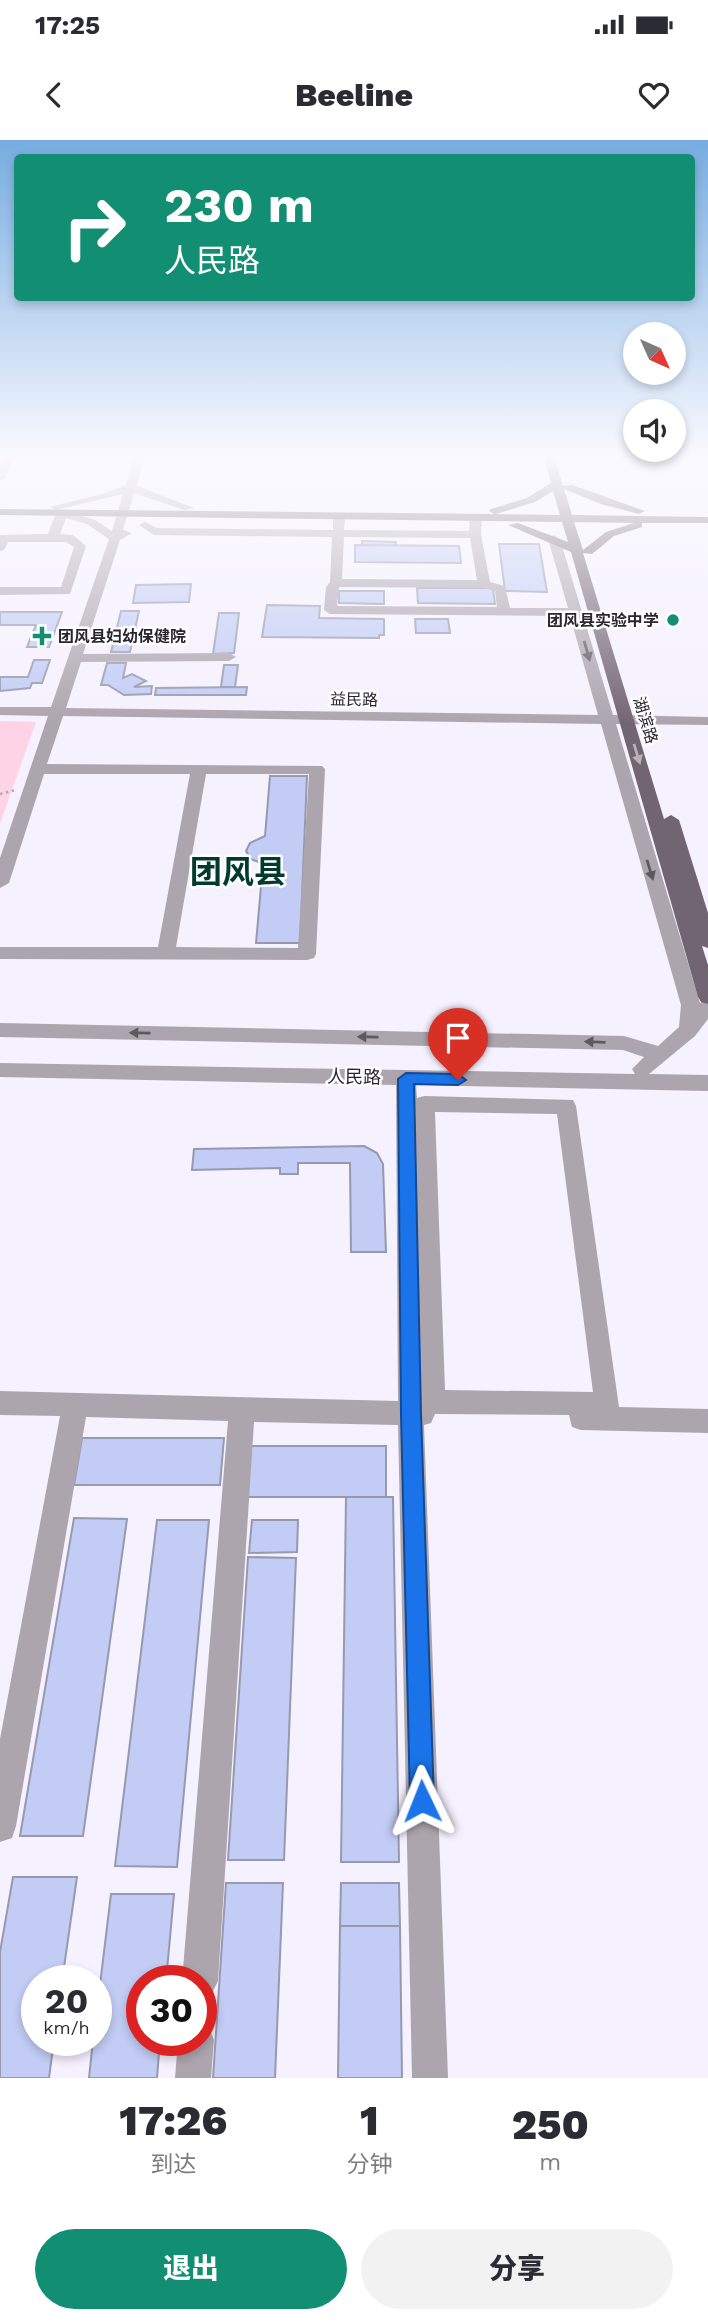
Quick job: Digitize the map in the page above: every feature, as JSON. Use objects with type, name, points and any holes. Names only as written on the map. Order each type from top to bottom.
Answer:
[{"type":"main road","points":[[568,544],[582,550],[592,544]]},
{"type":"main road","name":"湖滨路","points":[[580,544],[634,720],[708,942]]},
{"type":"main road","name":"湖滨路","points":[[634,720],[708,997]]},
{"type":"street","points":[[0,591],[66,591],[80,546],[78,544]]},
{"type":"street","points":[[0,883],[75,658],[80,605],[112,544]]},
{"type":"street","points":[[338,544],[336,583],[332,587],[330,610],[575,612]]},
{"type":"street","points":[[477,544],[484,584]]},
{"type":"street","points":[[556,544],[691,1005],[688,1031]]},
{"type":"street","points":[[336,583],[484,584],[501,589],[504,611]]},
{"type":"street","points":[[408,584],[409,611]]},
{"type":"street","points":[[0,604],[80,605]]},
{"type":"street","points":[[75,658],[229,657]]},
{"type":"street","name":"益民路","points":[[0,711],[708,721]]},
{"type":"street","points":[[0,953],[307,954],[317,769],[38,769]]},
{"type":"street","points":[[166,953],[199,769]]},
{"type":"street","points":[[642,1069],[688,1031],[708,1006]]},
{"type":"street","points":[[0,1030],[624,1043],[662,1055]]},
{"type":"street","name":"人民路","points":[[0,1056],[708,1069]]},
{"type":"street","name":"人民路","points":[[0,1070],[708,1083]]},
{"type":"street","points":[[406,1079],[411,1414],[430,2078]]},
{"type":"street","points":[[424,1104],[566,1106],[607,1404],[433,1402],[424,1104]]},
{"type":"street","points":[[0,1403],[708,1421]]},
{"type":"street","points":[[0,1826],[75,1405]]},
{"type":"street","points":[[201,1965],[242,1409]]},
{"type":"street","points":[[193,2078],[195,2056]]},
{"type":"shaded area","points":[[0,721],[36,722],[0,824]]},
{"type":"building","points":[[362,544],[396,544],[396,546]]},
{"type":"building","points":[[499,544],[539,544],[547,592],[505,591]]},
{"type":"building","points":[[355,545],[459,546],[461,563],[355,562]]},
{"type":"building","points":[[191,584],[189,602],[133,603],[136,585]]},
{"type":"building","points":[[417,588],[493,588],[495,604],[418,603]]},
{"type":"building","points":[[339,591],[384,591],[384,604],[339,603]]},
{"type":"building","points":[[267,605],[320,606],[319,618],[384,619],[384,635],[379,635],[379,638],[262,637]]},
{"type":"building","points":[[121,611],[139,611],[130,652],[111,652]]},
{"type":"building","name":"团风县妇幼保健院","points":[[0,612],[62,612],[49,647],[27,647],[36,625],[0,625]]},
{"type":"building","points":[[219,613],[239,613],[234,653],[213,654]]},
{"type":"building","points":[[415,619],[448,619],[450,633],[416,633]]},
{"type":"building","points":[[34,660],[50,660],[42,683],[32,683],[30,688],[0,691],[0,677],[28,677]]},
{"type":"building","points":[[107,663],[126,663],[123,678],[132,674],[146,681],[134,687],[152,686],[151,694],[124,695],[108,685],[101,685]]},
{"type":"building","points":[[224,665],[238,665],[235,687],[221,687]]},
{"type":"building","points":[[247,687],[246,695],[155,695],[156,688]]},
{"type":"building","points":[[270,776],[307,776],[300,943],[256,943],[263,864],[251,859],[246,851],[250,843],[265,836]]},
{"type":"building","points":[[364,1146],[377,1153],[383,1164],[386,1252],[351,1252],[350,1163],[298,1163],[298,1174],[280,1174],[280,1168],[192,1170],[194,1149]]},
{"type":"building","points":[[82,1438],[224,1438],[220,1485],[74,1485]]},
{"type":"building","points":[[250,1446],[386,1446],[386,1497],[247,1497]]},
{"type":"building","points":[[346,1497],[393,1497],[399,1862],[341,1862]]},
{"type":"building","points":[[74,1518],[127,1519],[83,1836],[20,1836]]},
{"type":"building","points":[[157,1520],[209,1520],[177,1867],[115,1866]]},
{"type":"building","points":[[252,1520],[298,1520],[297,1552],[249,1553]]},
{"type":"building","points":[[248,1557],[296,1558],[284,1860],[228,1860]]},
{"type":"building","points":[[13,1877],[77,1877],[64,1965],[21,1965],[21,2056],[52,2056],[49,2078],[0,2078],[0,1952]]},
{"type":"building","points":[[226,1883],[283,1883],[275,2078],[213,2078],[214,2056],[217,2056]]},
{"type":"building","points":[[341,1883],[399,1883],[400,1926],[340,1926]]},
{"type":"building","points":[[111,1894],[174,1894],[167,1965],[126,1965],[126,2056],[159,2056],[157,2078],[89,2078],[91,2056],[112,2056],[112,1965],[102,1965]]},
{"type":"building","points":[[340,1926],[400,1926],[402,2078],[338,2078]]},
{"type":"place","name":"团风县实验中学","points":[[673,620]]},
{"type":"place","name":"团风县妇幼保健院","points":[[42,636]]},
{"type":"district","name":"团风县","points":[[238,872]]},
{"type":"route","points":[[422,1801],[411,1414],[406,1079],[458,1080]]}]
